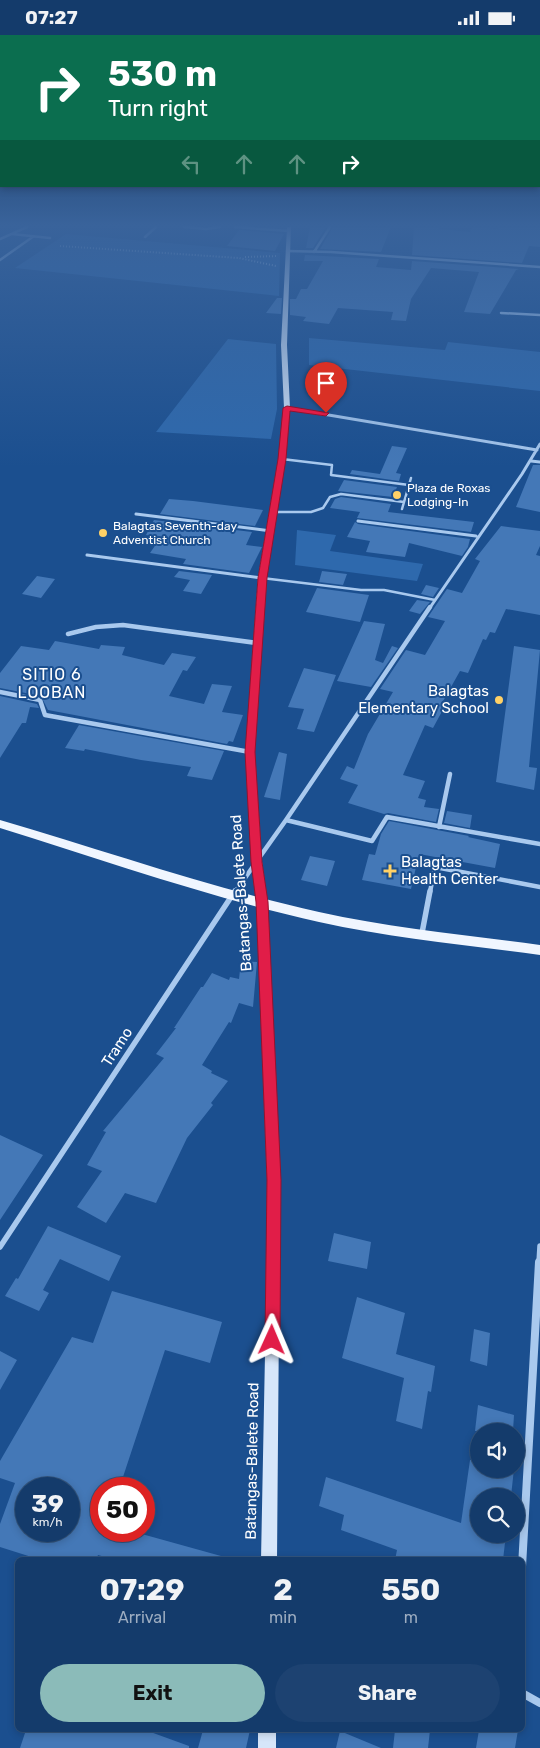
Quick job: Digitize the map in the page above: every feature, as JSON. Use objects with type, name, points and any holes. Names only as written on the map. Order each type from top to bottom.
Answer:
[{"type":"main road","name":"Batangas-Balete Road","points":[[269,1557],[274,1200],[262,902],[257,862],[250,752],[262,578],[282,459],[287,408],[284,345],[285,307]]},
{"type":"main road","points":[[0,824],[262,902],[360,925],[540,949]]},
{"type":"main road","points":[[267,1732],[267,1748]]},
{"type":"street","points":[[501,313],[540,315]]},
{"type":"street","points":[[287,408],[536,450]]},
{"type":"street","name":"Tramo","points":[[0,1247],[234,894],[435,600],[476,536],[531,461],[540,444]]},
{"type":"street","points":[[531,461],[540,462]]},
{"type":"street","points":[[136,514],[271,531]]},
{"type":"street","points":[[358,521],[476,536]]},
{"type":"street","points":[[87,555],[262,578]]},
{"type":"street","points":[[68,634],[96,627],[123,625],[257,643]]},
{"type":"street","points":[[0,692],[40,700],[45,715],[250,752]]},
{"type":"street","points":[[439,827],[450,774]]},
{"type":"street","points":[[286,820],[372,841],[387,817],[540,845]]},
{"type":"street","points":[[422,933],[435,867],[540,887]]},
{"type":"street","points":[[523,1557],[540,1246]]},
{"type":"street","points":[[525,1695],[540,1703]]},
{"type":"lane","points":[[282,459],[332,465],[331,475],[409,485]]},
{"type":"lane","points":[[402,509],[411,478]]},
{"type":"lane","points":[[273,512],[311,512],[323,508],[330,497],[342,494],[404,502]]},
{"type":"lane","points":[[262,578],[361,590],[384,590],[435,600]]},
{"type":"shaded area","points":[[309,338],[445,350],[448,342],[540,352],[540,391],[309,365]]},
{"type":"shaded area","points":[[228,339],[276,344],[277,409],[271,439],[156,432]]},
{"type":"shaded area","points":[[297,530],[336,535],[330,551],[423,564],[417,581],[295,565]]},
{"type":"building","points":[[270,307],[281,307],[281,314],[266,313]]},
{"type":"building","points":[[290,307],[409,307],[406,321],[391,320],[393,312],[338,308],[329,324],[303,321],[306,317],[290,315]]},
{"type":"building","points":[[466,307],[494,307],[490,314],[464,312]]},
{"type":"building","points":[[392,446],[407,448],[396,473],[401,474],[399,481],[350,474],[352,470],[380,474]]},
{"type":"building","points":[[533,465],[540,465],[540,512],[516,507]]},
{"type":"building","points":[[344,480],[397,487],[393,497],[338,491]]},
{"type":"building","points":[[341,497],[391,504],[388,512],[474,522],[471,532],[357,518],[360,512],[330,508],[335,499]]},
{"type":"building","points":[[169,499],[263,510],[255,526],[160,514]]},
{"type":"building","points":[[154,520],[252,532],[246,545],[262,547],[249,573],[183,564],[186,559],[150,553],[161,537],[146,535]]},
{"type":"building","points":[[355,522],[358,524],[470,539],[468,547],[462,556],[409,543],[405,557],[366,552],[370,541],[347,537]]},
{"type":"building","points":[[501,526],[540,531],[540,546],[536,555],[540,556],[540,615],[506,609],[495,633],[490,632],[486,640],[483,639],[468,673],[460,671],[442,703],[446,704],[433,728],[425,725],[403,775],[425,781],[418,798],[426,800],[424,807],[439,809],[436,822],[388,813],[384,814],[348,803],[358,785],[340,779],[347,766],[354,769],[368,734],[393,692],[380,689],[406,650],[425,655],[445,621],[428,617],[447,589],[462,593],[480,561],[475,559]]},
{"type":"building","points":[[179,571],[212,575],[201,594],[183,591],[190,580],[174,577]]},
{"type":"building","points":[[322,571],[347,574],[343,585],[319,582]]},
{"type":"building","points":[[37,576],[55,579],[41,598],[22,594]]},
{"type":"building","points":[[426,585],[439,588],[433,597],[421,594]]},
{"type":"building","points":[[317,588],[369,595],[360,622],[306,612]]},
{"type":"building","points":[[417,600],[430,602],[420,614],[409,611]]},
{"type":"building","points":[[364,621],[385,624],[375,660],[383,663],[392,646],[398,648],[371,687],[337,681]]},
{"type":"building","points":[[55,641],[99,649],[101,645],[125,647],[122,655],[164,665],[172,653],[196,657],[187,671],[183,670],[169,696],[204,704],[212,684],[232,686],[222,712],[243,715],[233,742],[229,741],[227,744],[48,710],[41,696],[0,688],[0,673],[21,646],[49,650]]},
{"type":"building","points":[[514,646],[540,650],[529,767],[537,768],[534,790],[496,782]]},
{"type":"building","points":[[304,668],[336,675],[314,732],[297,729],[304,709],[288,707]]},
{"type":"building","points":[[0,696],[37,704],[39,708],[30,707],[26,723],[22,723],[0,758]]},
{"type":"building","points":[[79,725],[224,751],[212,780],[187,776],[191,767],[85,749],[84,751],[65,748]]},
{"type":"building","points":[[279,752],[287,754],[280,800],[264,797]]},
{"type":"building","points":[[447,811],[472,815],[470,828],[444,823]]},
{"type":"building","points":[[389,821],[469,836],[500,844],[495,868],[419,854],[411,889],[362,880],[369,854],[375,855],[381,834]]},
{"type":"building","points":[[310,856],[335,861],[327,886],[301,880]]},
{"type":"building","points":[[241,961],[257,962],[253,1007],[239,1003],[231,1023],[229,1022],[202,1065],[212,1071],[211,1073],[228,1081],[211,1103],[213,1105],[187,1138],[156,1203],[125,1193],[106,1223],[77,1207],[102,1171],[87,1165],[106,1132],[103,1131],[164,1058],[156,1054],[176,1028],[174,1028],[212,973],[229,980],[230,977],[239,979]]},
{"type":"building","points":[[0,1135],[43,1155],[0,1220]]},
{"type":"building","points":[[48,1226],[121,1256],[109,1281],[60,1259],[43,1290],[49,1293],[39,1311],[5,1296],[16,1278],[18,1279]]},
{"type":"building","points":[[334,1233],[371,1242],[367,1269],[328,1261]]},
{"type":"building","points":[[112,1291],[222,1322],[210,1363],[165,1350],[123,1477],[90,1477],[90,1542],[155,1542],[155,1538],[221,1557],[105,1557],[98,1555],[97,1557],[32,1557],[0,1547],[0,1524],[15,1483],[0,1478],[0,1461],[72,1337],[93,1343]]},
{"type":"building","points":[[357,1297],[405,1313],[396,1354],[435,1366],[431,1392],[428,1391],[422,1429],[396,1421],[404,1378],[342,1358]]},
{"type":"building","points":[[474,1329],[490,1333],[487,1366],[470,1361]]},
{"type":"building","points":[[0,1351],[17,1360],[0,1390]]},
{"type":"building","points":[[478,1405],[514,1415],[514,1423],[476,1423]]},
{"type":"building","points":[[470,1460],[470,1478],[513,1478],[512,1488],[470,1488],[470,1543],[505,1543],[503,1557],[396,1557],[397,1550],[341,1530],[344,1515],[319,1506],[326,1477],[461,1523]]},
{"type":"building","points":[[25,1732],[150,1732],[189,1746],[189,1748],[20,1748]]},
{"type":"building","points":[[202,1732],[250,1732],[246,1748],[198,1748]]},
{"type":"building","points":[[340,1732],[342,1732],[381,1748],[336,1748]]},
{"type":"building","points":[[395,1732],[430,1732],[428,1748],[393,1748]]},
{"type":"building","points":[[479,1732],[518,1732],[515,1748],[476,1748]]},
{"type":"place","name":"Plaza de Roxas Lodging-In","points":[[397,495]]},
{"type":"place","name":"Balagtas Seventh-day Adventist Church","points":[[103,533]]},
{"type":"place","name":"Balagtas Elementary School","points":[[499,700]]},
{"type":"place","name":"Balagtas Health Center","points":[[390,871]]},
{"type":"district","name":"SITIO 6 LOOBAN","points":[[52,683]]},
{"type":"route","points":[[272,1340],[274,1180],[262,902],[257,862],[250,752],[262,578],[282,459],[287,408],[326,413]]}]
